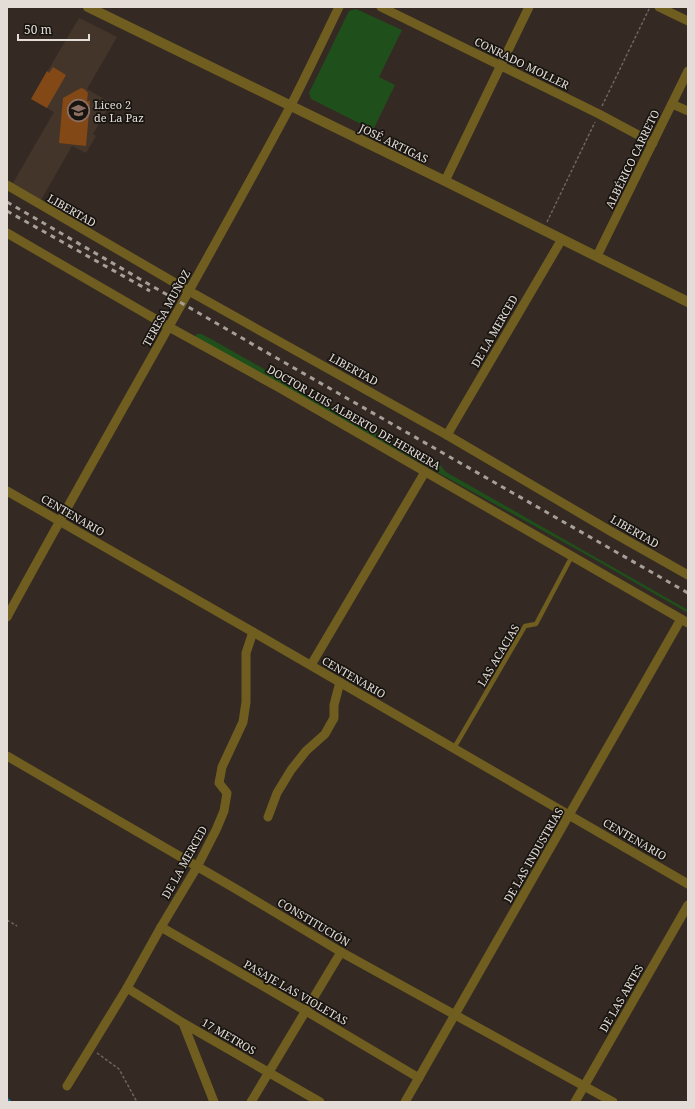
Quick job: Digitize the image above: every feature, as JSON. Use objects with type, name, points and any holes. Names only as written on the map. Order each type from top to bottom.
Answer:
[{"type":"street","name":"JOSÉ ARTIGAS","points":[[88,7],[445,181],[688,302]]},
{"type":"street","name":"TERESA MUÑOZ","points":[[7,617],[59,521],[189,291],[290,106],[339,7]]},
{"type":"street","name":"CONRADO MOLLER","points":[[381,7],[653,142]]},
{"type":"street","points":[[445,181],[529,7]]},
{"type":"street","points":[[659,7],[688,21]]},
{"type":"street","name":"ALBÉRICO CARRETO","points":[[597,256],[688,71]]},
{"type":"street","points":[[672,104],[688,111]]},
{"type":"street","name":"LIBERTAD","points":[[7,186],[688,575]]},
{"type":"street","name":"DOCTOR LUIS ALBERTO DE HERRERA","points":[[7,234],[169,327],[278,387],[685,621]]},
{"type":"street","name":"DE LA MERCED","points":[[447,436],[562,239]]},
{"type":"street","points":[[311,666],[425,472]]},
{"type":"street","name":"CENTENARIO","points":[[7,492],[340,682],[688,884]]},
{"type":"street","name":"DE LAS INDUSTRIAS","points":[[405,1102],[570,815],[685,621]]},
{"type":"street","name":"DE LA MERCED","points":[[67,1086],[197,866],[224,811],[227,793],[219,783],[222,767],[243,722],[246,702],[246,653],[253,632]]},
{"type":"street","points":[[268,817],[277,793],[290,770],[306,751],[325,734],[334,718],[334,705],[340,682]]},
{"type":"street","name":"CONSTITUCIÓN","points":[[7,756],[197,866],[341,952],[613,1102]]},
{"type":"street","name":"DE LAS ARTES","points":[[575,1102],[688,905]]},
{"type":"street","name":"PASAJE LAS VIOLETAS","points":[[161,927],[419,1078]]},
{"type":"street","points":[[251,1102],[341,952]]},
{"type":"street","name":"17 METROS","points":[[126,988],[183,1023],[320,1102]]},
{"type":"street","points":[[183,1023],[214,1102]]},
{"type":"lane","name":"LAS ACACIAS","points":[[454,748],[525,626],[536,624],[572,556]]},
{"type":"path","points":[[7,920],[17,926]]},
{"type":"path","points":[[90,1049],[104,1057],[119,1069],[137,1102]]},
{"type":"shaded area","name":"Liceo 2 de La Paz","points":[[79,18],[117,37],[87,89],[111,103],[93,134],[96,136],[86,153],[72,146],[41,200],[13,183],[54,112],[31,99]]},
{"type":"green space","points":[[356,9],[402,30],[379,77],[395,85],[373,130],[311,99],[309,93],[349,11]]},
{"type":"green space","points":[[197,334],[201,334],[211,339],[423,459],[436,460],[446,472],[688,610],[688,613],[587,555],[196,339],[195,337]]},
{"type":"building","points":[[53,67],[66,75],[47,108],[31,99],[47,71],[49,73]]},
{"type":"building","points":[[81,88],[88,93],[87,101],[90,101],[86,146],[59,143],[63,98]]},
{"type":"waterway","points":[[7,1099],[10,1102]]},
{"type":"railway","points":[[7,202],[688,593]]},
{"type":"railway","points":[[7,211],[150,291]]},
{"type":"place","name":"Liceo 2 de La Paz","points":[[79,110]]}]
